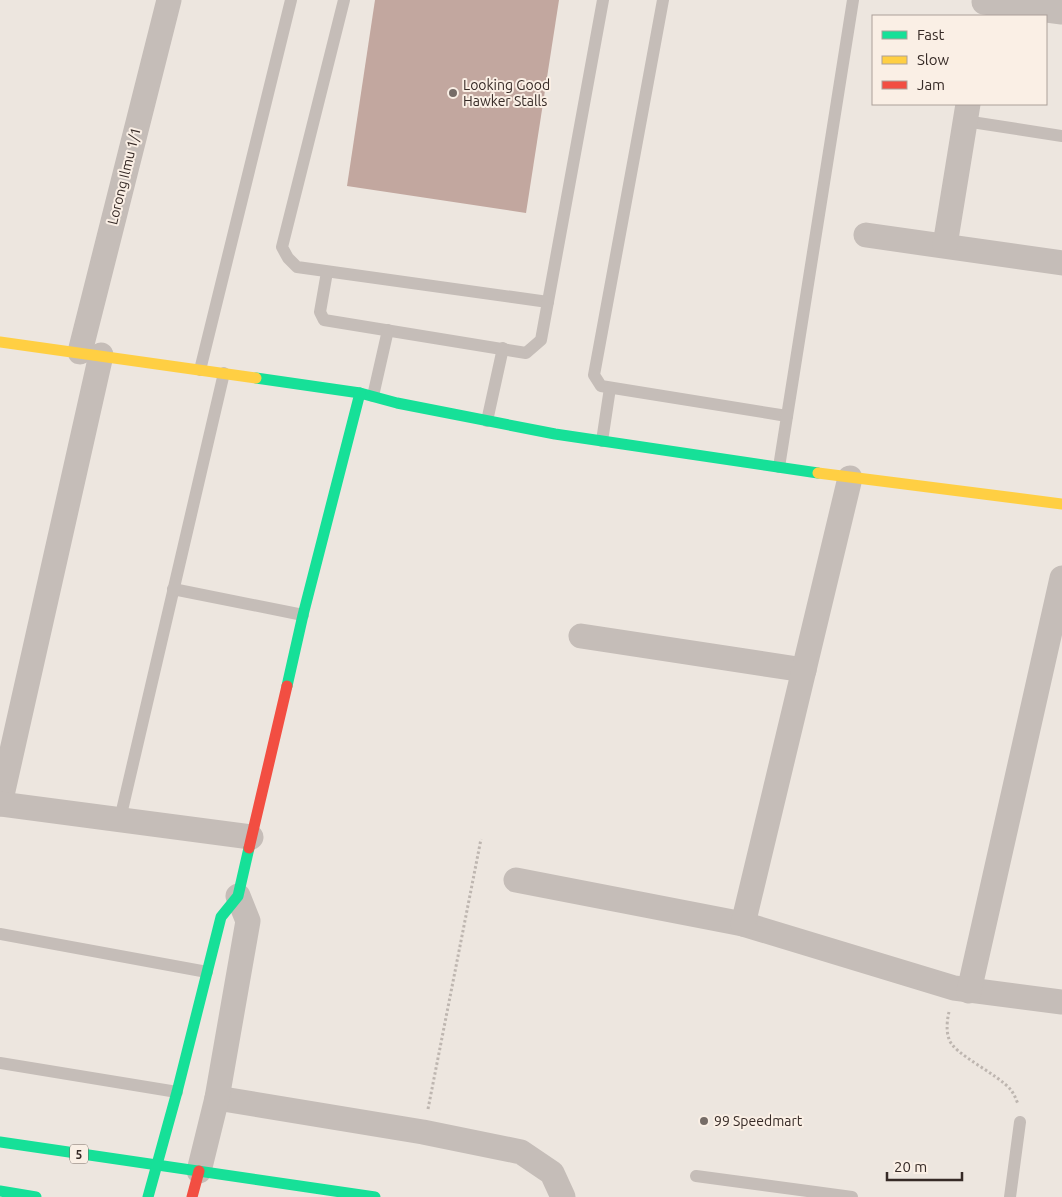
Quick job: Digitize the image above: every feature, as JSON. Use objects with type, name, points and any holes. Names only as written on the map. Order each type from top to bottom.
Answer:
[{"type":"main road","points":[[0,342],[360,393],[397,403],[555,434],[850,478],[1062,504]]},
{"type":"main road","points":[[148,1197],[177,1092],[220,917],[238,896],[303,616],[360,393]]},
{"type":"main road","name":"5","points":[[0,1142],[375,1197]]},
{"type":"main road","points":[[192,1197],[199,1171]]},
{"type":"main road","points":[[6,1194],[36,1197]]},
{"type":"street","name":"Lorong Ilmu 1/1","points":[[0,804],[90,354],[169,0]]},
{"type":"street","points":[[983,6],[1062,12]]},
{"type":"street","points":[[945,245],[966,113]]},
{"type":"street","points":[[866,235],[1062,263]]},
{"type":"street","points":[[743,924],[850,478]]},
{"type":"street","points":[[962,990],[1062,578]]},
{"type":"street","points":[[581,636],[804,670]]},
{"type":"street","points":[[0,804],[251,837]]},
{"type":"street","points":[[516,880],[743,924],[962,990],[1062,1002]]},
{"type":"street","points":[[199,1171],[217,1098],[248,922],[238,896]]},
{"type":"street","points":[[217,1098],[423,1132],[521,1152],[552,1173],[563,1197]]},
{"type":"lane","points":[[200,370],[292,0]]},
{"type":"lane","points":[[344,0],[282,247],[288,258],[297,267],[548,302]]},
{"type":"lane","points":[[327,272],[320,312],[324,320],[526,353],[540,340],[603,0]]},
{"type":"lane","points":[[663,0],[594,375],[601,386],[610,388],[787,416]]},
{"type":"lane","points":[[779,468],[853,0]]},
{"type":"lane","points":[[966,113],[1062,136]]},
{"type":"lane","points":[[373,396],[388,330]]},
{"type":"lane","points":[[487,421],[503,348]]},
{"type":"lane","points":[[120,819],[224,373]]},
{"type":"lane","points":[[602,441],[610,388]]},
{"type":"lane","points":[[173,589],[303,616]]},
{"type":"lane","points":[[0,934],[207,972]]},
{"type":"lane","points":[[0,1062],[177,1092]]},
{"type":"lane","points":[[1010,1197],[1020,1122]]},
{"type":"lane","points":[[696,1176],[852,1197]]},
{"type":"path","points":[[423,1132],[481,839]]},
{"type":"path","points":[[962,990],[948,1020],[949,1039],[956,1050],[1000,1080],[1012,1091],[1018,1104],[1020,1122]]},
{"type":"building","name":"Looking Good Hawker Stalls","points":[[375,0],[559,0],[526,213],[347,186]]},
{"type":"traffic: fast","points":[[256,378],[360,393],[397,403],[555,434],[818,473]]},
{"type":"traffic: fast","points":[[287,686],[303,615],[360,393]]},
{"type":"traffic: fast","points":[[148,1197],[177,1092],[221,917],[238,896],[249,848]]},
{"type":"traffic: fast","points":[[0,1142],[375,1197]]},
{"type":"traffic: fast","points":[[0,1191],[36,1197]]},
{"type":"traffic: slow","points":[[0,342],[256,378]]},
{"type":"traffic: slow","points":[[818,473],[1062,504]]},
{"type":"traffic: jam","points":[[249,848],[287,686]]},
{"type":"traffic: jam","points":[[192,1197],[199,1171]]},
{"type":"place","name":"Looking Good Hawker Stalls","points":[[453,93]]},
{"type":"place","name":"99 Speedmart","points":[[704,1121]]}]
